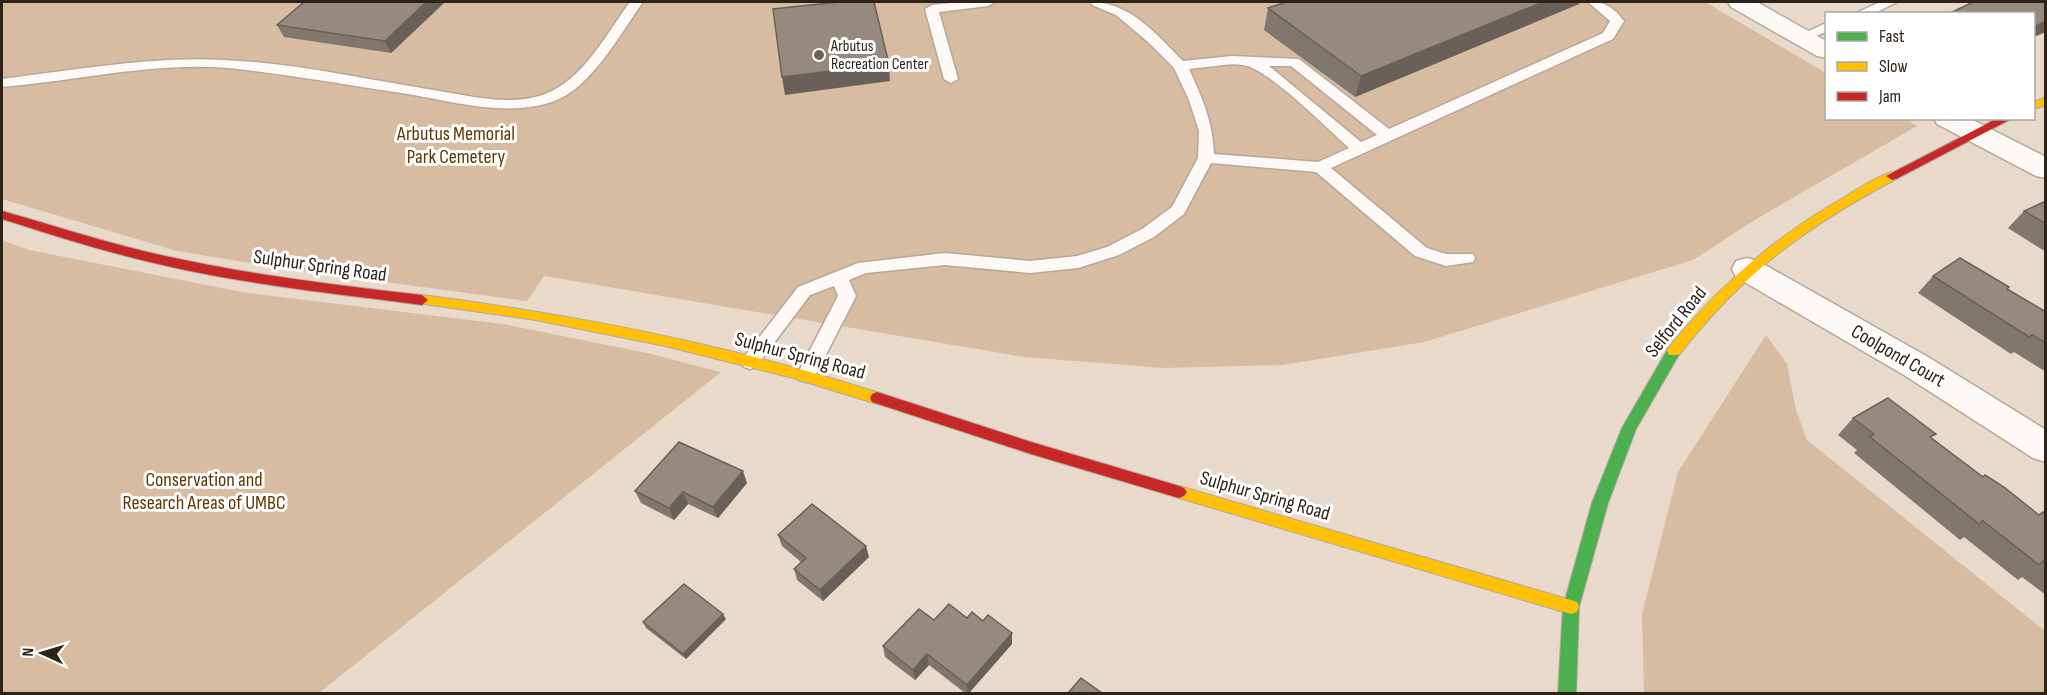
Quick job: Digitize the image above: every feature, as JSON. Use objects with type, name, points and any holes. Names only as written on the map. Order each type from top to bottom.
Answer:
[{"type":"main road","name":"Selford Road","points":[[1567,693],[1571,607],[1600,503],[1629,428],[1666,361],[1698,320],[1748,269],[1789,235],[1843,201],[2004,120]]},
{"type":"main road","name":"Sulphur Spring Road","points":[[2,215],[65,235],[165,261],[267,280],[535,315],[642,336],[806,375],[1031,448],[1571,607]]},
{"type":"street","points":[[1740,2],[1825,50]]},
{"type":"street","points":[[1951,120],[2046,169]]},
{"type":"street","name":"Coolpond Court","points":[[1748,269],[1916,366],[2046,448]]},
{"type":"lane","points":[[2,83],[164,63],[226,64],[484,102],[516,104],[538,100],[565,90],[585,70],[636,2]]},
{"type":"lane","points":[[951,79],[932,9],[988,2]]},
{"type":"lane","points":[[750,362],[804,291],[864,267],[945,259],[1030,267],[1078,262],[1113,251],[1148,233],[1178,210],[1206,158],[1206,131],[1196,100],[1180,66],[1153,39],[1121,12],[1097,2]]},
{"type":"lane","points":[[1206,158],[1320,167],[1608,36],[1617,21],[1608,10],[1594,2]]},
{"type":"lane","points":[[1865,12],[1890,2]]},
{"type":"lane","points":[[1803,37],[1825,28]]},
{"type":"lane","points":[[1180,66],[1226,61],[1293,62],[1388,136]]},
{"type":"lane","points":[[1252,62],[1278,80],[1359,149]]},
{"type":"lane","points":[[1320,167],[1421,252],[1446,260],[1467,258]]},
{"type":"lane","points":[[806,375],[847,296],[840,278]]},
{"type":"green space","name":"Arbutus Recreation Center","points":[[2,2],[1705,2],[1825,72],[1825,120],[1907,120],[1917,126],[1758,218],[1693,260],[1424,342],[1283,365],[1163,368],[1024,357],[544,276],[527,301],[280,268],[177,251],[2,199]]},
{"type":"green space","name":"Conservation and Research Areas of UMBC","points":[[2,240],[29,250],[247,293],[503,324],[647,353],[721,372],[319,693],[2,693]]},
{"type":"green space","points":[[1766,335],[1787,364],[1796,410],[1807,440],[2045,631],[2045,693],[1644,693],[1642,614],[1678,472]]},
{"type":"building","points":[[304,2],[426,2],[385,41],[277,25]]},
{"type":"building","points":[[839,2],[874,2],[889,64],[782,77],[773,9]]},
{"type":"building","points":[[1286,2],[1543,2],[1361,76],[1268,8]]},
{"type":"building","points":[[1973,2],[2046,2],[2046,21],[2035,26],[2035,12],[1952,12]]},
{"type":"building","points":[[2046,201],[2046,224],[2024,211]]},
{"type":"building","points":[[1960,258],[2046,312],[2046,343],[2032,335],[2029,337],[1933,276]]},
{"type":"building","points":[[1888,398],[1936,434],[1930,437],[1983,477],[1985,475],[2004,487],[2039,515],[2043,512],[2046,514],[2046,563],[2043,561],[2039,565],[1983,521],[1979,524],[1870,437],[1874,434],[1853,418]]},
{"type":"building","points":[[679,442],[743,471],[713,507],[683,492],[669,508],[635,491]]},
{"type":"building","points":[[812,504],[866,546],[820,590],[794,569],[806,558],[778,535]]},
{"type":"building","points":[[684,584],[723,614],[683,654],[643,622]]},
{"type":"building","points":[[949,604],[967,618],[972,612],[983,621],[988,615],[1012,633],[967,685],[927,654],[913,670],[883,646],[919,609],[934,620]]},
{"type":"building","points":[[1081,678],[1102,693],[1068,693]]},
{"type":"traffic: fast","points":[[1567,694],[1571,607],[1600,503],[1629,428],[1674,351]]},
{"type":"traffic: slow","points":[[2035,106],[2046,100]]},
{"type":"traffic: slow","points":[[1674,351],[1722,295],[1772,250],[1828,212],[1892,176]]},
{"type":"traffic: slow","points":[[422,300],[536,315],[622,331],[751,361],[877,398]]},
{"type":"traffic: slow","points":[[1179,492],[1571,607]]},
{"type":"traffic: jam","points":[[1892,176],[2004,120]]},
{"type":"traffic: jam","points":[[2,215],[103,246],[197,268],[293,284],[422,300]]},
{"type":"traffic: jam","points":[[877,398],[1031,448],[1179,492]]},
{"type":"place","name":"Arbutus Recreation Center","points":[[819,55]]},
{"type":"park label","name":"Arbutus Memorial Park Cemetery","points":[[456,146]]}]
